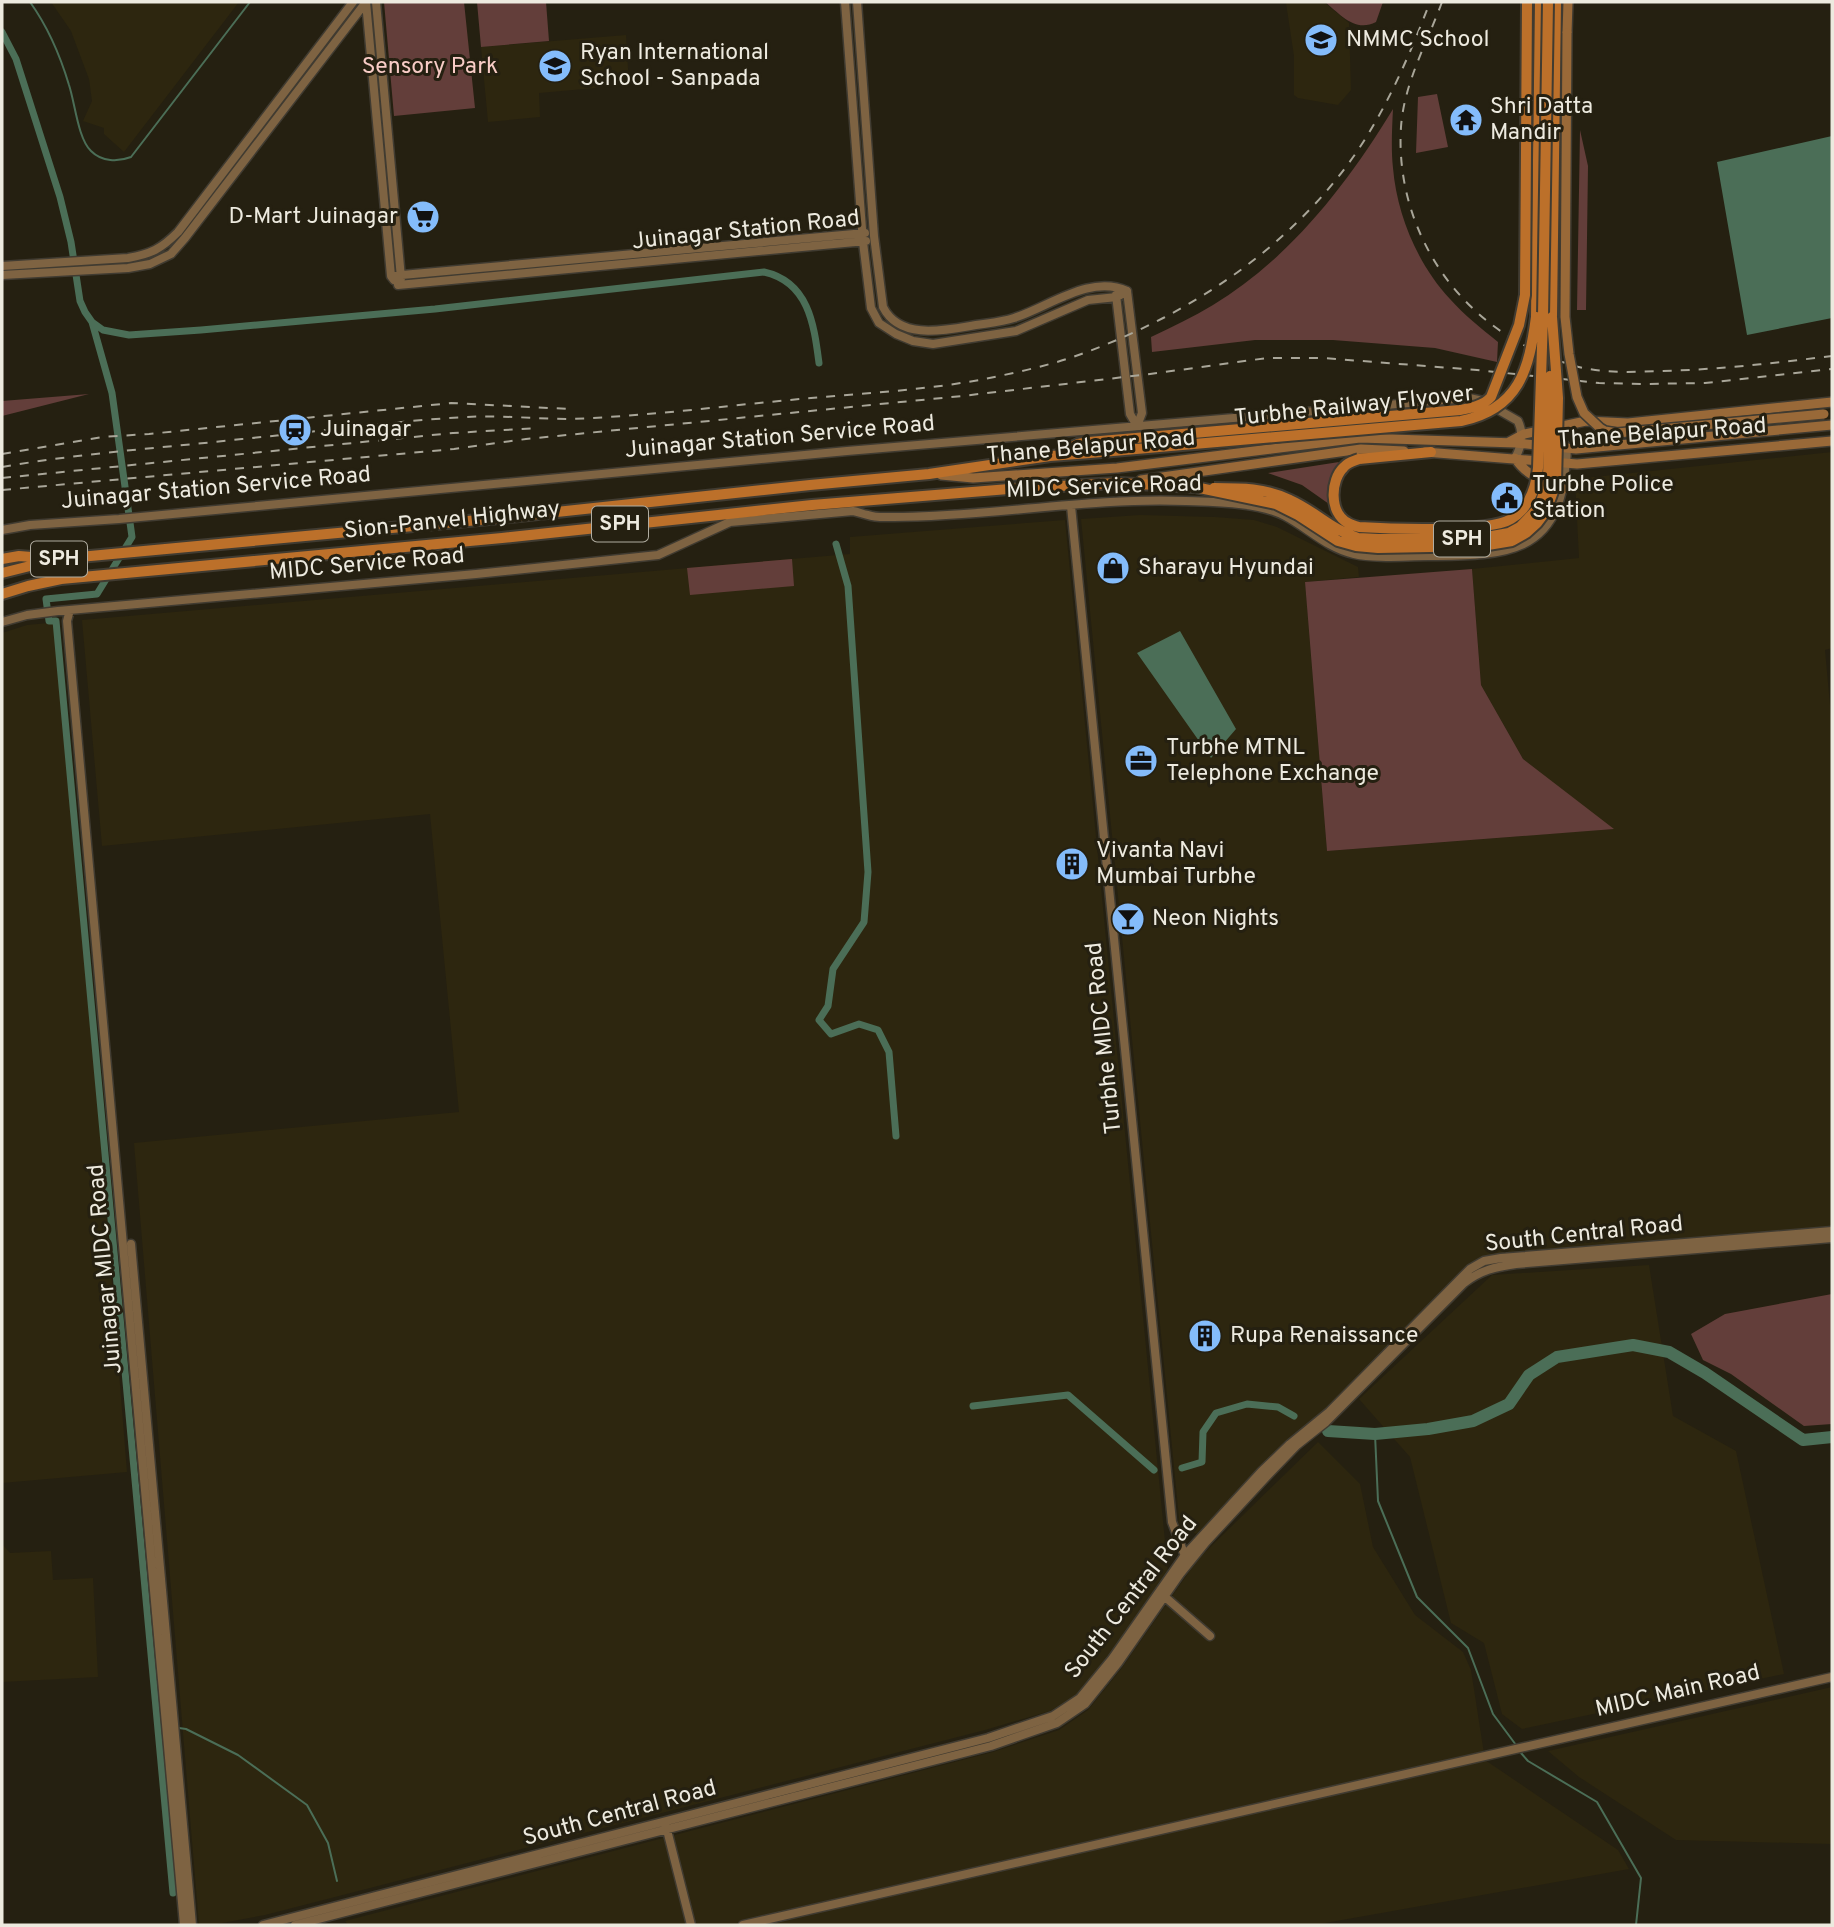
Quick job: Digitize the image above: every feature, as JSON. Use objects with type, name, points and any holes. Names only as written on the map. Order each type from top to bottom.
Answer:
[{"type":"highway","name":"Turbhe Railway Flyover","points":[[929,474],[1050,456],[1089,447],[1460,410],[1488,401],[1519,325],[1525,295],[1528,2]]},
{"type":"highway","name":"Turbhe Railway Flyover","points":[[1089,447],[1461,421],[1477,418],[1505,402],[1516,388],[1524,370],[1536,317],[1540,2]]},
{"type":"highway","points":[[1432,452],[1350,462],[1337,475],[1334,486],[1334,498],[1340,516],[1347,523],[1359,527],[1494,526],[1504,523],[1522,510],[1534,491],[1538,468],[1543,317],[1548,2]]},
{"type":"highway","name":"SPH","points":[[1118,483],[1260,490],[1292,500],[1342,533],[1358,538],[1481,538],[1508,533],[1520,527],[1539,507],[1548,481],[1556,2]]},
{"type":"highway","name":"Sion-Panvel Highway","points":[[2,573],[58,559],[500,518],[929,474]]},
{"type":"highway","name":"Sion-Panvel Highway","points":[[2,594],[61,579],[729,518],[1021,488],[1118,483]]},
{"type":"highway","points":[[2,559],[19,556],[58,559]]},
{"type":"main road","points":[[1568,2],[1565,317],[1572,377],[1584,413],[1600,428],[1617,433],[1828,413]]},
{"type":"main road","name":"Thane Belapur Road","points":[[929,474],[973,478],[1117,468],[1360,439],[1508,443],[1544,430],[1586,421],[1628,423],[1832,402]]},
{"type":"main road","name":"Thane Belapur Road","points":[[1522,439],[1576,449],[1832,425]]},
{"type":"main road","name":"Thane Belapur Road","points":[[1118,483],[1361,449],[1577,464],[1832,441]]},
{"type":"main road","points":[[1515,458],[1530,475],[1563,489]]},
{"type":"street","points":[[2,266],[128,258],[146,255],[164,246],[178,232],[353,2]]},
{"type":"street","points":[[366,2],[391,276],[398,285]]},
{"type":"street","points":[[2,275],[128,268],[150,264],[171,254],[366,2]]},
{"type":"street","points":[[376,2],[401,275],[398,285]]},
{"type":"street","points":[[845,2],[863,237],[871,308],[879,323],[896,334],[933,344],[1016,331],[1088,300],[1117,297],[1127,291]]},
{"type":"street","points":[[857,2],[874,236],[883,307],[887,317],[916,330],[932,332],[1013,318],[1084,289],[1115,286],[1127,291]]},
{"type":"street","points":[[846,16],[858,15]]},
{"type":"street","points":[[259,125],[267,131]]},
{"type":"street","name":"Juinagar Station Road","points":[[391,276],[874,236]]},
{"type":"street","name":"Juinagar Station Road","points":[[398,285],[863,237]]},
{"type":"street","points":[[1115,286],[1130,414],[1137,426]]},
{"type":"street","points":[[1127,291],[1142,413],[1137,426]]},
{"type":"street","name":"Juinagar Station Service Road","points":[[2,530],[30,525],[135,518],[847,451],[1469,398],[1483,401],[1518,421],[1522,439]]},
{"type":"street","points":[[1544,430],[1564,441],[1567,448]]},
{"type":"street","points":[[1515,458],[1522,439]]},
{"type":"street","name":"MIDC Service Road","points":[[2,622],[58,611],[658,555],[729,518],[853,511],[872,516],[925,517],[1161,500],[1202,502],[1259,507],[1285,515],[1335,548],[1355,555],[1482,555],[1515,549],[1543,529],[1553,516],[1563,489],[1567,448]]},
{"type":"street","name":"Turbhe MIDC Road","points":[[1071,506],[1172,1522],[1187,1559]]},
{"type":"street","name":"Juinagar MIDC Road","points":[[70,610],[67,621],[171,1734],[192,1925]]},
{"type":"street","name":"South Central Road","points":[[263,1925],[990,1746],[1057,1723],[1085,1704],[1187,1559],[1297,1445],[1326,1422],[1470,1269],[1483,1261],[1501,1258],[1832,1231]]},
{"type":"street","name":"South Central Road","points":[[1458,1284],[1491,1268],[1516,1264],[1832,1238]]},
{"type":"street","name":"Juinagar MIDC Road","points":[[131,1244],[170,1723]]},
{"type":"street","name":"South Central Road","points":[[1115,1661],[1164,1596],[1187,1559]]},
{"type":"street","points":[[1164,1596],[1210,1636]]},
{"type":"street","name":"MIDC Main Road","points":[[743,1925],[1832,1677]]},
{"type":"street","name":"Juinagar MIDC Road","points":[[171,1734],[184,1925]]},
{"type":"street","points":[[666,1826],[691,1925]]},
{"type":"street","name":"South Central Road","points":[[295,1925],[666,1826]]},
{"type":"shaded area","points":[[51,2],[239,2],[124,152],[104,134],[104,128],[83,121],[92,101],[89,79],[71,31]]},
{"type":"shaded area","name":"NMMC School","points":[[1324,2],[1349,23],[1351,90],[1338,105],[1294,95],[1294,56],[1286,3]]},
{"type":"shaded area","name":"Ryan International School - Sanpada","points":[[626,35],[629,85],[539,93],[540,117],[488,122],[481,47]]},
{"type":"shaded area","points":[[1832,136],[1832,318],[1747,335],[1717,162]]},
{"type":"shaded area","points":[[1832,452],[1832,648],[1825,650],[1832,727],[1832,1227],[1489,1255],[1197,1534],[1180,1528],[1081,519],[1140,515],[1254,520],[1277,527],[1358,567],[1359,577],[1305,582],[1327,851],[1612,829],[1523,759],[1481,685],[1472,569],[1579,558],[1575,479]]},
{"type":"shaded area","points":[[1065,520],[1168,1572],[1110,1656],[1077,1695],[1050,1711],[265,1915],[199,1925],[134,1143],[459,1112],[430,814],[102,846],[82,620],[850,554],[850,537]]},
{"type":"shaded area","points":[[59,622],[127,1472],[2,1483],[2,633],[27,625]]},
{"type":"shaded area","points":[[1180,631],[1236,729],[1211,758],[1137,653]]},
{"type":"shaded area","points":[[1649,1265],[1673,1416],[1736,1451],[1784,1674],[1522,1729],[1502,1714],[1484,1643],[1451,1623],[1410,1457],[1359,1399],[1492,1275]]},
{"type":"shaded area","points":[[1318,1442],[1360,1484],[1373,1547],[1415,1615],[1463,1652],[1471,1670],[1485,1760],[1618,1850],[1629,1869],[1314,1925],[348,1925],[345,1921],[993,1752],[1059,1730],[1088,1710],[1121,1669],[1198,1559]]},
{"type":"shaded area","points":[[2,1544],[10,1553],[51,1551],[53,1580],[93,1578],[98,1677],[2,1682]]},
{"type":"shaded area","points":[[1832,1687],[1832,1844],[1676,1840],[1579,1777],[1548,1751]]},
{"type":"green space","name":"Sensory Park","points":[[384,2],[464,2],[475,108],[394,116]]},
{"type":"green space","points":[[477,2],[546,2],[549,41],[481,47]]},
{"type":"green space","points":[[1325,2],[1383,2],[1376,22],[1361,25],[1348,21]]},
{"type":"green space","points":[[1437,94],[1448,147],[1416,153],[1418,97]]},
{"type":"green space","points":[[1393,109],[1392,154],[1395,186],[1404,221],[1419,255],[1439,286],[1461,310],[1498,342],[1497,362],[1435,348],[1333,340],[1255,340],[1152,352],[1151,337],[1205,309],[1241,286],[1291,243],[1356,166]]},
{"type":"green space","points":[[1580,130],[1588,166],[1586,310],[1577,310]]},
{"type":"green space","points":[[89,394],[2,416],[2,401]]},
{"type":"green space","points":[[1339,462],[1329,482],[1329,504],[1302,485],[1268,473]]},
{"type":"green space","points":[[792,559],[794,586],[690,595],[687,568]]},
{"type":"green space","points":[[1472,569],[1481,685],[1523,759],[1614,829],[1327,851],[1305,582]]},
{"type":"green space","points":[[1832,1294],[1832,1424],[1804,1426],[1731,1374],[1703,1360],[1691,1334],[1725,1314]]},
{"type":"waterway","points":[[30,2],[57,52],[83,138],[91,151],[105,159],[116,160],[131,157],[250,2]]},
{"type":"waterway","points":[[2,32],[16,59],[60,197],[71,242],[80,301],[92,322],[103,330],[129,335],[201,330],[435,309],[764,272],[779,277],[800,295],[815,334],[819,363]]},
{"type":"waterway","points":[[92,322],[112,393],[132,537],[97,594],[46,599],[49,621],[56,621],[173,1893]]},
{"type":"waterway","points":[[836,544],[848,586],[868,872],[864,922],[833,969],[828,1006],[819,1020],[831,1034],[859,1024],[878,1030],[889,1052],[896,1136]]},
{"type":"waterway","points":[[1328,1431],[1375,1434],[1473,1421],[1509,1404],[1529,1375],[1557,1357],[1633,1345],[1669,1352],[1705,1373],[1803,1440],[1832,1437]]},
{"type":"waterway","points":[[973,1406],[1068,1395],[1154,1470]]},
{"type":"waterway","points":[[1182,1468],[1202,1462],[1203,1432],[1216,1413],[1247,1404],[1278,1407],[1294,1416]]},
{"type":"waterway","points":[[1375,1434],[1378,1501],[1417,1597],[1468,1648],[1493,1714],[1516,1745]]},
{"type":"waterway","points":[[179,1728],[238,1755],[307,1805],[328,1843],[337,1881]]},
{"type":"waterway","points":[[1521,1753],[1528,1761],[1597,1802],[1641,1878],[1636,1925]]},
{"type":"railway","points":[[2,467],[92,454],[410,421],[479,417],[600,418],[916,389],[991,378],[1073,357],[1114,341],[1193,301],[1231,277],[1299,221],[1329,188],[1368,135],[1398,79],[1430,2]]},
{"type":"railway","points":[[1442,2],[1407,95],[1401,127],[1402,162],[1407,196],[1418,229],[1433,259],[1453,287],[1477,312],[1504,333],[1534,350],[1568,364],[1598,370],[1632,372],[1702,369],[1832,356]]},
{"type":"railway","points":[[2,490],[454,449],[526,439],[962,396],[1267,358],[1323,358],[1599,383],[1645,384],[1705,383],[1832,369]]},
{"type":"railway","points":[[2,454],[102,437],[451,403],[570,409]]},
{"type":"railway","points":[[2,478],[453,433],[538,428]]},
{"type":"place","name":"NMMC School","points":[[1321,40]]},
{"type":"place","name":"Ryan International School - Sanpada","points":[[555,66]]},
{"type":"place","name":"Shri Datta Mandir","points":[[1466,120]]},
{"type":"place","name":"D-Mart Juinagar","points":[[423,217]]},
{"type":"place","name":"Juinagar","points":[[295,430]]},
{"type":"place","name":"Turbhe Police Station","points":[[1507,498]]},
{"type":"place","name":"Sharayu Hyundai","points":[[1113,568]]},
{"type":"place","name":"Turbhe MTNL Telephone Exchange","points":[[1141,761]]},
{"type":"place","name":"Vivanta Navi Mumbai Turbhe","points":[[1072,864]]},
{"type":"place","name":"Neon Nights","points":[[1128,919]]},
{"type":"place","name":"Rupa Renaissance","points":[[1205,1336]]}]
